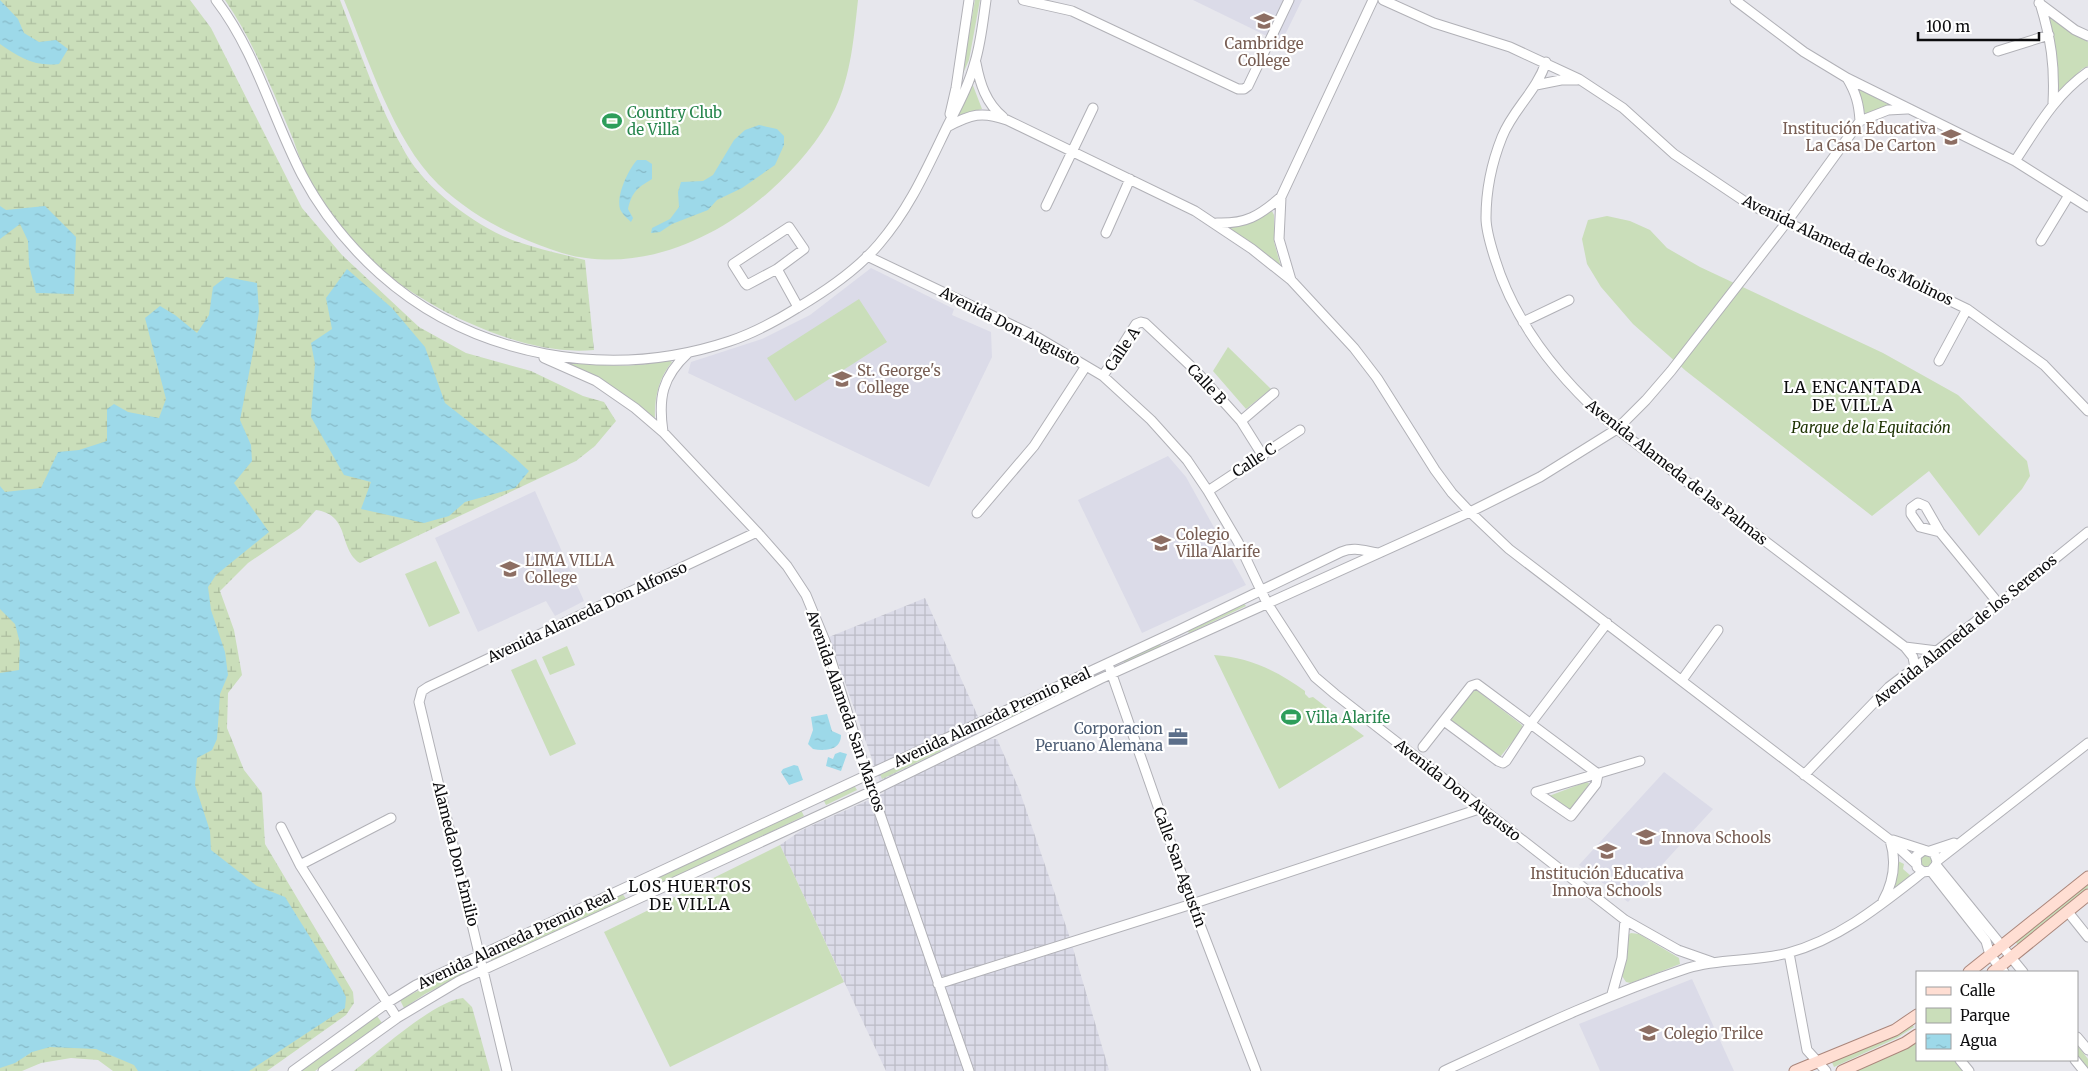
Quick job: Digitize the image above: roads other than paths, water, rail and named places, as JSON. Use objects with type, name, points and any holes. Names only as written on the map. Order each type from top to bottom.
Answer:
[{"type":"main road","points":[[1970,971],[2088,877]]},
{"type":"main road","points":[[1999,970],[2011,957],[2088,896]]},
{"type":"main road","points":[[1796,1071],[1895,1030],[1916,1016]]},
{"type":"main road","points":[[1842,1071],[1905,1043],[1916,1035]]},
{"type":"street","points":[[216,0],[244,45],[302,175],[323,212],[352,248],[382,276],[413,300],[440,317],[478,334],[526,351],[593,359],[630,360],[667,357],[732,341],[774,322],[798,307],[845,275],[867,256],[898,219],[917,190],[958,105],[976,61],[986,0]]},
{"type":"street","points":[[947,126],[956,88],[969,0]]},
{"type":"street","points":[[1023,0],[1068,4],[1238,89],[1244,89],[1248,86],[1289,0]]},
{"type":"street","points":[[1291,280],[1279,239],[1281,197],[1373,0]]},
{"type":"street","name":"Avenida Alameda de los Molinos","points":[[1383,0],[1434,23],[1510,47],[1546,62],[1579,80],[1623,108],[1674,154],[1712,181],[1748,203],[1967,309],[2044,365],[2088,411]]},
{"type":"street","points":[[1735,0],[1804,52],[1847,78],[2015,161],[2088,207]]},
{"type":"street","points":[[2038,2],[2049,35],[2055,73],[2054,103]]},
{"type":"street","points":[[2038,2],[2075,30],[2088,36]]},
{"type":"street","points":[[1998,51],[2049,35]]},
{"type":"street","points":[[976,61],[979,80],[985,95],[995,110],[1007,120]]},
{"type":"street","name":"Avenida Alameda de las Palmas","points":[[1546,62],[1536,85],[1506,127],[1489,183],[1486,219],[1492,250],[1502,280],[1523,322],[1573,389],[1617,428],[1905,647],[1913,657],[1915,668]]},
{"type":"street","points":[[2015,161],[2054,103],[2088,72]]},
{"type":"street","points":[[1847,78],[1856,92],[1860,121],[1888,110],[1907,109]]},
{"type":"street","points":[[1536,85],[1561,80],[1579,80]]},
{"type":"street","points":[[1046,206],[1093,108]]},
{"type":"street","points":[[947,126],[978,114],[994,115],[1130,179],[1216,223],[1291,280],[1360,356],[1377,378],[1435,470],[1470,512],[1509,549],[1890,840],[1915,863],[1919,870],[1932,867]]},
{"type":"street","name":"Avenida Alameda Premio Real","points":[[323,1071],[427,999],[484,970],[872,791],[1112,674],[1470,512],[1540,477],[1617,428],[1671,371],[1786,223],[1860,121]]},
{"type":"street","points":[[1106,233],[1130,179]]},
{"type":"street","points":[[2041,241],[2069,195]]},
{"type":"street","points":[[1216,223],[1233,223],[1249,220],[1266,210],[1281,197]]},
{"type":"street","points":[[789,227],[804,249],[777,269],[747,284],[733,264],[789,227]]},
{"type":"street","name":"Avenida Don Augusto","points":[[867,256],[1037,337],[1103,376],[1151,420],[1187,460],[1238,542],[1267,603],[1315,677],[1626,920],[1678,950],[1712,962]]},
{"type":"street","points":[[777,269],[798,307]]},
{"type":"street","points":[[1523,322],[1569,300]]},
{"type":"street","points":[[1939,362],[1967,309]]},
{"type":"street","name":"Calle A","points":[[1103,376],[1136,324],[1141,322]]},
{"type":"street","name":"Calle B","points":[[1141,322],[1145,323],[1195,370],[1241,420],[1263,456]]},
{"type":"street","name":"Avenida Alameda San Marcos","points":[[526,351],[596,381],[636,408],[663,432],[758,532],[787,566],[806,595],[816,616],[872,791],[969,1071]]},
{"type":"street","points":[[663,432],[660,404],[663,390],[673,368],[689,352]]},
{"type":"street","points":[[977,513],[1034,446],[1086,366]]},
{"type":"street","points":[[1241,420],[1274,393]]},
{"type":"street","name":"Calle C","points":[[1208,491],[1300,430]]},
{"type":"street","points":[[2084,535],[2088,525]]},
{"type":"street","name":"Avenida Alameda Don Alfonso","points":[[420,695],[428,687],[758,532]]},
{"type":"street","points":[[1940,532],[1999,604]]},
{"type":"street","name":"Avenida Alameda de los Serenos","points":[[1804,775],[1889,687],[1999,604],[2084,535]]},
{"type":"street","name":"Avenida Alameda Premio Real","points":[[293,1071],[387,1002],[416,985],[948,738],[1348,549],[1378,553]]},
{"type":"street","points":[[1444,721],[1502,762],[1506,761],[1531,724],[1607,623]]},
{"type":"street","points":[[1682,680],[1718,630]]},
{"type":"street","points":[[1170,634],[1176,645]]},
{"type":"street","points":[[1905,647],[1937,651]]},
{"type":"street","name":"Calle San Agustín","points":[[1107,662],[1192,904],[1256,1071]]},
{"type":"street","points":[[1423,747],[1471,686],[1477,684],[1598,774]]},
{"type":"street","name":"Alameda Don Emilio","points":[[420,695],[419,702],[507,1071]]},
{"type":"street","points":[[987,719],[993,732]]},
{"type":"street","points":[[948,738],[955,750]]},
{"type":"street","points":[[1915,863],[1918,854],[1964,839],[1977,832],[2088,744]]},
{"type":"street","points":[[1598,774],[1596,784],[1571,816],[1536,792],[1640,761]]},
{"type":"street","points":[[938,984],[1192,904],[1482,808]]},
{"type":"street","points":[[300,865],[390,818]]},
{"type":"street","points":[[281,827],[300,865],[397,1018]]},
{"type":"street","points":[[1444,1071],[1612,994],[1712,962],[1747,960],[1789,953],[1838,932],[1862,919],[1881,905],[1932,867],[1964,839]]},
{"type":"street","points":[[1890,840],[1934,853],[1932,867],[1986,941],[1990,955],[1999,970]]},
{"type":"street","points":[[1881,905],[1892,880],[1895,867],[1890,840]]},
{"type":"street","points":[[1932,867],[2022,971]]},
{"type":"street","points":[[2068,912],[2088,937]]},
{"type":"street","points":[[1612,994],[1622,958],[1626,920]]},
{"type":"street","points":[[1789,953],[1807,1050],[1826,1071]]},
{"type":"street","points":[[2078,1038],[2088,1050]]},
{"type":"street","points":[[1961,1061],[1969,1071]]},
{"type":"street","points":[[2076,1061],[2084,1071]]},
{"type":"water","points":[[0,0],[18,19],[24,33],[39,42],[56,40],[68,49],[59,64],[42,64],[27,60],[0,44]]},
{"type":"water","points":[[759,125],[777,129],[784,136],[784,145],[775,165],[742,188],[717,200],[708,210],[672,224],[660,232],[651,233],[652,228],[670,219],[679,207],[678,192],[681,182],[703,181],[713,175],[734,140],[745,130]]},
{"type":"water","points":[[637,160],[646,160],[652,164],[652,179],[639,188],[631,198],[628,209],[633,218],[631,222],[623,214],[619,204],[621,190]]},
{"type":"water","points":[[0,206],[6,210],[45,206],[76,237],[74,294],[36,293],[29,265],[28,241],[20,224],[0,239]]},
{"type":"water","points":[[347,269],[392,308],[425,347],[445,403],[529,471],[515,488],[465,502],[449,516],[424,523],[361,509],[371,482],[344,475],[311,417],[315,364],[311,343],[332,329],[326,298]]},
{"type":"water","points":[[226,277],[257,283],[259,311],[240,420],[251,445],[252,461],[234,483],[269,532],[216,575],[208,587],[211,610],[225,652],[228,675],[220,694],[217,739],[212,750],[197,758],[195,785],[210,831],[211,850],[257,886],[285,897],[341,987],[346,997],[345,1008],[249,1071],[138,1071],[134,1065],[96,1049],[50,1047],[32,1052],[15,1063],[0,1068],[0,673],[19,670],[20,643],[15,624],[0,609],[0,486],[5,492],[41,488],[58,452],[79,450],[107,441],[107,409],[114,404],[128,412],[159,418],[166,399],[145,318],[160,306],[175,315],[197,333],[209,315],[213,287]]},
{"type":"water","points":[[827,714],[832,731],[841,735],[840,740],[831,749],[813,749],[808,744],[813,730],[811,717]]},
{"type":"water","points":[[840,752],[847,754],[841,771],[826,766],[828,757],[833,759],[835,754]]},
{"type":"water","points":[[794,765],[798,766],[803,780],[789,785],[781,772],[783,769]]},
{"type":"place","name":"Cambridge College","points":[[1264,21]]},
{"type":"place","name":"Country Club de Villa","points":[[612,121]]},
{"type":"place","name":"Institución Educativa La Casa De Carton","points":[[1951,137]]},
{"type":"place","name":"St. George's College","points":[[842,379]]},
{"type":"place","name":"Colegio Villa Alarife","points":[[1161,543]]},
{"type":"place","name":"LIMA VILLA College","points":[[510,569]]},
{"type":"place","name":"Villa Alarife","points":[[1291,717]]},
{"type":"place","name":"Corporacion Peruano Alemana","points":[[1178,737]]},
{"type":"place","name":"Innova Schools","points":[[1646,837]]},
{"type":"place","name":"Institución Educativa Innova Schools","points":[[1607,851]]},
{"type":"place","name":"Colegio Trilce","points":[[1649,1033]]},
{"type":"district","name":"LA ENCANTADA DE VILLA","points":[[1853,396]]},
{"type":"district","name":"LOS HUERTOS DE VILLA","points":[[690,895]]},
{"type":"park label","name":"Parque de la Equitación","points":[[1871,427]]}]
